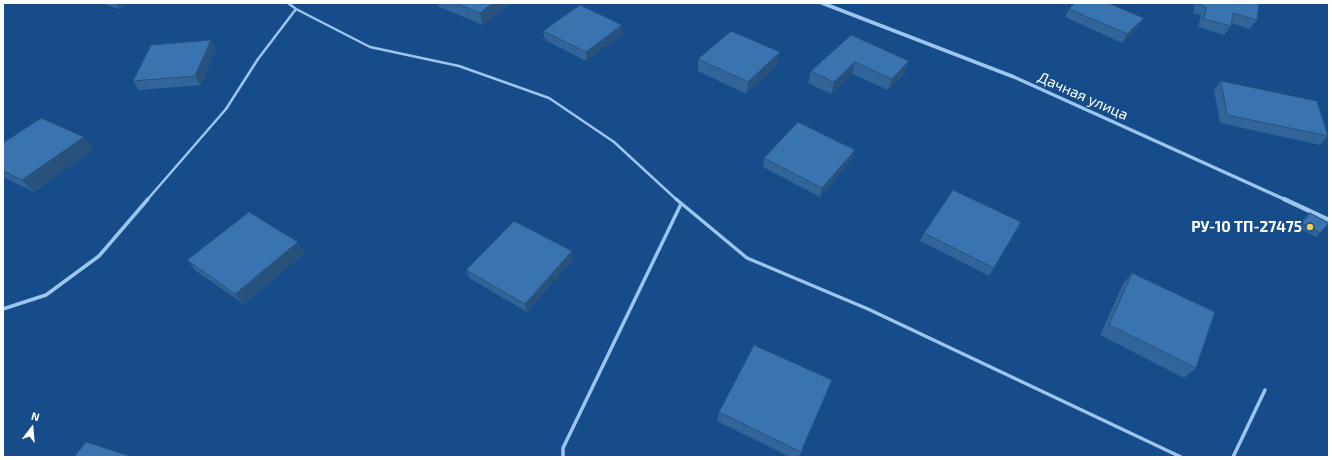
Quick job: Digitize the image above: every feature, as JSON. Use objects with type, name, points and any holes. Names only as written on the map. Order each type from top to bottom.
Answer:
[{"type":"street","name":"Дачная улица","points":[[822,3],[1014,77],[1329,220]]},
{"type":"lane","points":[[288,3],[296,9],[370,47],[459,66],[549,98],[614,142],[681,204],[747,258],[868,309],[1181,457]]},
{"type":"lane","points":[[3,310],[46,296],[99,256],[226,109],[258,58],[296,9]]},
{"type":"lane","points":[[562,457],[563,448],[681,204]]},
{"type":"lane","points":[[1233,457],[1265,390]]},
{"type":"building","points":[[455,3],[493,3],[480,13]]},
{"type":"building","points":[[1075,3],[1108,3],[1144,18],[1127,34],[1069,9]]},
{"type":"building","points":[[1199,3],[1259,3],[1257,20],[1233,13],[1231,26],[1204,19],[1206,7]]},
{"type":"building","points":[[580,5],[622,25],[586,52],[543,31]]},
{"type":"building","points":[[731,31],[780,52],[748,82],[698,59]]},
{"type":"building","points":[[851,35],[909,61],[892,79],[855,62],[834,82],[811,71]]},
{"type":"building","points":[[211,40],[195,76],[133,81],[151,45]]},
{"type":"building","points":[[1221,81],[1317,101],[1328,136],[1227,115]]},
{"type":"building","points":[[41,118],[84,137],[22,180],[3,171],[3,143]]},
{"type":"building","points":[[798,122],[855,150],[822,188],[764,158]]},
{"type":"building","points":[[953,190],[1021,222],[994,268],[924,233]]},
{"type":"building","points":[[249,212],[298,242],[235,294],[187,260]]},
{"type":"building","points":[[1310,213],[1329,223],[1320,233],[1302,223]]},
{"type":"building","points":[[514,221],[572,251],[525,304],[466,270]]},
{"type":"building","points":[[1132,273],[1215,312],[1196,368],[1109,325]]},
{"type":"building","points":[[754,345],[832,380],[801,452],[719,412]]},
{"type":"building","points":[[86,442],[133,457],[74,457]]},
{"type":"place","name":"РУ-10 ТП-27475","points":[[1310,227]]}]
